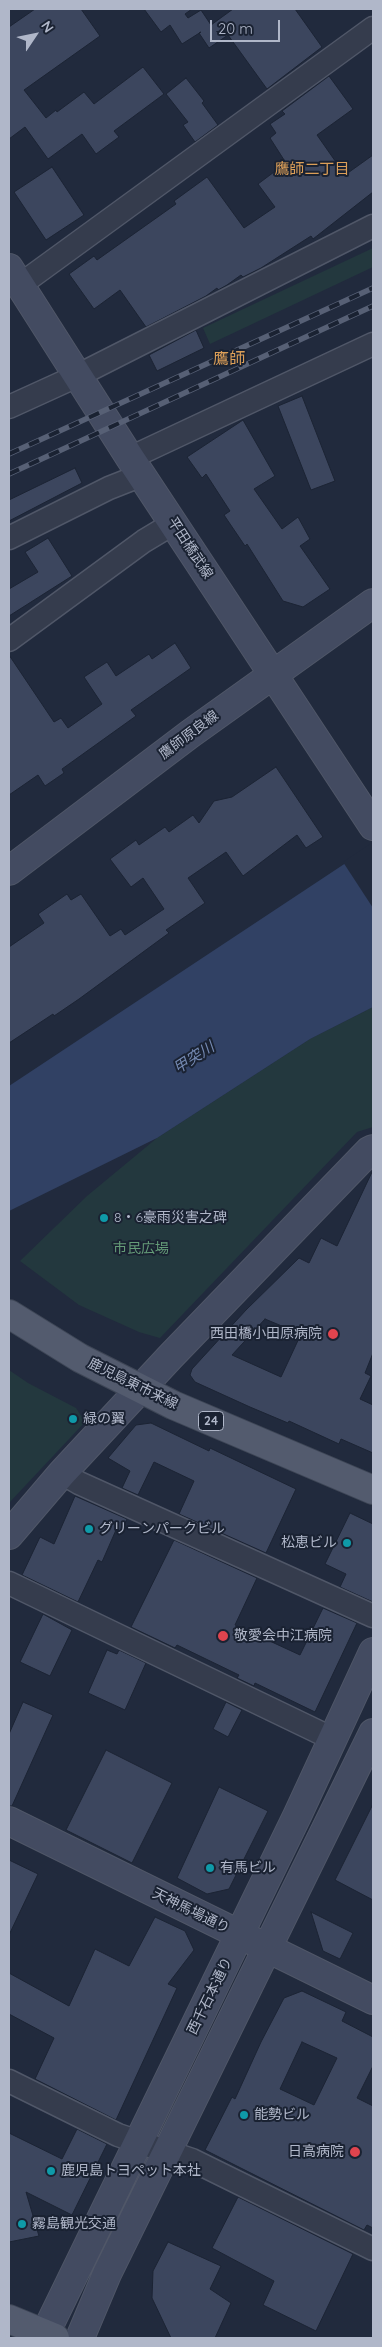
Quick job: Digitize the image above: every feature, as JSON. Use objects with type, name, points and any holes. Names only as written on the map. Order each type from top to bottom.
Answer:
[{"type":"main road","name":"鹿児島東市来線","points":[[18,1320],[80,1358],[173,1405],[373,1490]]},
{"type":"main road","points":[[9,2318],[48,2337]]},
{"type":"street","points":[[14,276],[373,28]]},
{"type":"street","points":[[9,407],[77,376],[373,226]]},
{"type":"street","name":"平田橋武線","points":[[14,276],[136,467],[370,822]]},
{"type":"street","points":[[9,538],[109,488],[136,467],[373,344]]},
{"type":"street","points":[[9,640],[144,541],[174,523]]},
{"type":"street","name":"鷹師原良線","points":[[9,871],[272,674],[373,603]]},
{"type":"street","points":[[9,1536],[62,1473],[141,1388],[369,1150],[373,1150]]},
{"type":"street","points":[[62,1473],[79,1483],[373,1616]]},
{"type":"street","points":[[9,1583],[334,1739]]},
{"type":"street","name":"西千石本通り","points":[[48,2337],[138,2141],[334,1739],[373,1652]]},
{"type":"street","points":[[80,2338],[107,2274],[370,1746]]},
{"type":"street","name":"天神馬場通り","points":[[9,1821],[373,2000]]},
{"type":"street","points":[[9,2081],[118,2135],[192,2160],[373,2249]]},
{"type":"green space","points":[[373,248],[373,267],[210,344],[203,328]]},
{"type":"green space","name":"市民広場","points":[[373,1007],[373,1127],[357,1132],[160,1338],[139,1332],[79,1305],[20,1261],[87,1196],[157,1138],[310,1039]]},
{"type":"green space","points":[[9,1370],[28,1383],[76,1408],[85,1422],[9,1503]]},
{"type":"water","name":"甲突川","points":[[373,845],[373,1007],[310,1039],[157,1138],[9,1211],[9,1086]]},
{"type":"pier","points":[[373,842],[373,908],[343,862]]},
{"type":"building","points":[[35,9],[81,9],[100,36],[24,90],[46,118],[84,92],[94,104],[143,67],[164,94],[114,131],[119,137],[96,154],[82,134],[48,159],[25,127],[9,139],[9,27]]},
{"type":"building","points":[[144,9],[192,9],[185,14],[188,18],[201,10],[211,25],[233,9],[295,9],[322,47],[267,89],[228,35],[209,48],[199,33],[182,44],[170,25],[161,32]]},
{"type":"building","points":[[329,76],[353,109],[317,135],[345,175],[373,155],[373,192],[313,239],[311,236],[261,268],[243,277],[241,275],[218,290],[217,288],[206,296],[146,327],[120,290],[94,309],[69,274],[94,256],[97,260],[176,204],[174,201],[207,177],[244,228],[275,207],[258,184],[286,163],[270,138],[276,133],[270,124],[285,114],[282,111]]},
{"type":"building","points":[[186,78],[204,101],[202,103],[218,125],[195,142],[183,125],[188,122],[166,94]]},
{"type":"building","points":[[52,167],[84,215],[46,240],[14,192]]},
{"type":"building","points":[[196,330],[204,348],[157,371],[149,355]]},
{"type":"building","points":[[302,396],[335,481],[311,490],[278,406]]},
{"type":"building","points":[[243,420],[275,476],[254,489],[282,529],[298,517],[310,539],[300,546],[330,589],[303,607],[283,601],[247,544],[245,546],[224,515],[230,511],[206,474],[202,478],[187,457]]},
{"type":"building","points":[[75,468],[82,483],[9,521],[9,500]]},
{"type":"building","points":[[48,538],[72,576],[9,616],[9,589],[38,572],[25,552]]},
{"type":"building","points":[[175,643],[191,668],[131,710],[136,716],[62,769],[64,773],[45,786],[38,775],[9,795],[9,655],[54,722],[61,718],[68,728],[102,704],[84,677],[107,662],[116,676],[149,654],[152,659]]},
{"type":"building","points":[[276,767],[323,837],[306,848],[297,835],[243,876],[226,852],[188,878],[205,903],[166,930],[169,933],[79,999],[9,1043],[9,947],[44,923],[38,914],[67,894],[71,900],[81,894],[110,936],[121,929],[125,935],[164,909],[143,878],[131,887],[110,859],[136,840],[139,845],[165,827],[169,832],[193,815],[199,823],[214,801],[232,797]]},
{"type":"building","points":[[373,1170],[373,1353],[365,1373],[371,1376],[360,1399],[373,1405],[373,1453],[341,1439],[339,1444],[289,1421],[288,1423],[250,1407],[195,1382],[190,1375],[192,1369],[246,1310],[299,1258],[309,1263],[321,1238],[337,1246]],"holes":[[[265,1319],[301,1334],[281,1377],[232,1355]]]},
{"type":"building","points":[[151,1423],[209,1451],[210,1448],[296,1489],[266,1553],[179,1514],[194,1481],[154,1462],[138,1495],[122,1488],[130,1471],[108,1458],[136,1425]]},
{"type":"building","points":[[75,1496],[127,1519],[121,1532],[116,1530],[102,1562],[98,1560],[78,1602],[22,1575],[40,1537],[54,1544]]},
{"type":"building","points":[[350,1513],[373,1524],[373,1602],[340,1587],[346,1574],[325,1564]]},
{"type":"building","name":"敬愛会中江病院","points":[[174,1540],[257,1578],[235,1625],[300,1655],[323,1608],[357,1623],[315,1712],[255,1683],[254,1686],[237,1678],[239,1675],[177,1645],[175,1648],[131,1627]]},
{"type":"building","points":[[43,1614],[72,1630],[50,1676],[20,1662]]},
{"type":"building","points":[[107,1650],[117,1654],[119,1650],[146,1663],[125,1710],[88,1693]]},
{"type":"building","points":[[23,1702],[53,1715],[12,1806],[9,1806],[9,1734]]},
{"type":"building","points":[[226,1702],[242,1710],[228,1737],[213,1729]]},
{"type":"building","points":[[106,1750],[172,1783],[132,1863],[66,1830]]},
{"type":"building","points":[[219,1787],[268,1811],[229,1889],[207,1894],[177,1878]]},
{"type":"building","points":[[373,1804],[373,1900],[335,1880]]},
{"type":"building","points":[[9,1860],[38,1874],[9,1935]]},
{"type":"building","points":[[311,1912],[353,1933],[340,1959],[323,1951]]},
{"type":"building","points":[[155,1917],[185,1931],[194,1950],[168,1984],[177,1988],[116,2120],[35,2079],[54,2038],[9,2014],[9,1973],[69,2006],[95,1949],[129,1966]]},
{"type":"building","points":[[302,1991],[346,2012],[342,2021],[373,2037],[373,2066],[357,2098],[373,2106],[373,2228],[367,2225],[364,2230],[205,2150],[232,2097],[235,2099],[284,1998]],"holes":[[[302,2042],[337,2058],[314,2105],[280,2089]]]},
{"type":"building","name":"鹿児島トヨペット本社","points":[[77,2129],[107,2144],[72,2215],[26,2192],[39,2236],[9,2242],[9,2133],[62,2159]]},
{"type":"building","points":[[238,2197],[353,2254],[316,2331],[263,2305],[274,2281],[212,2248]]},
{"type":"building","points":[[168,2242],[221,2266],[210,2289],[231,2303],[215,2338],[171,2338],[152,2298],[153,2271]]},
{"type":"railway","points":[[9,454],[373,288]]},
{"type":"railway","points":[[9,474],[373,306]]},
{"type":"place","name":"8・6豪雨災害之碑","points":[[104,1218]]},
{"type":"place","name":"西田橋小田原病院","points":[[333,1334]]},
{"type":"place","name":"緑の翼","points":[[73,1419]]},
{"type":"place","name":"グリーンパークビル","points":[[89,1529]]},
{"type":"place","name":"松恵ビル","points":[[347,1543]]},
{"type":"place","name":"敬愛会中江病院","points":[[223,1636]]},
{"type":"place","name":"有馬ビル","points":[[210,1868]]},
{"type":"place","name":"能勢ビル","points":[[244,2115]]},
{"type":"place","name":"日高病院","points":[[355,2152]]},
{"type":"place","name":"鹿児島トヨペット本社","points":[[51,2171]]},
{"type":"place","name":"霧島観光交通","points":[[22,2224]]},
{"type":"district","name":"鷹師二丁目","points":[[312,169]]},
{"type":"district","name":"鷹師","points":[[229,359]]}]
